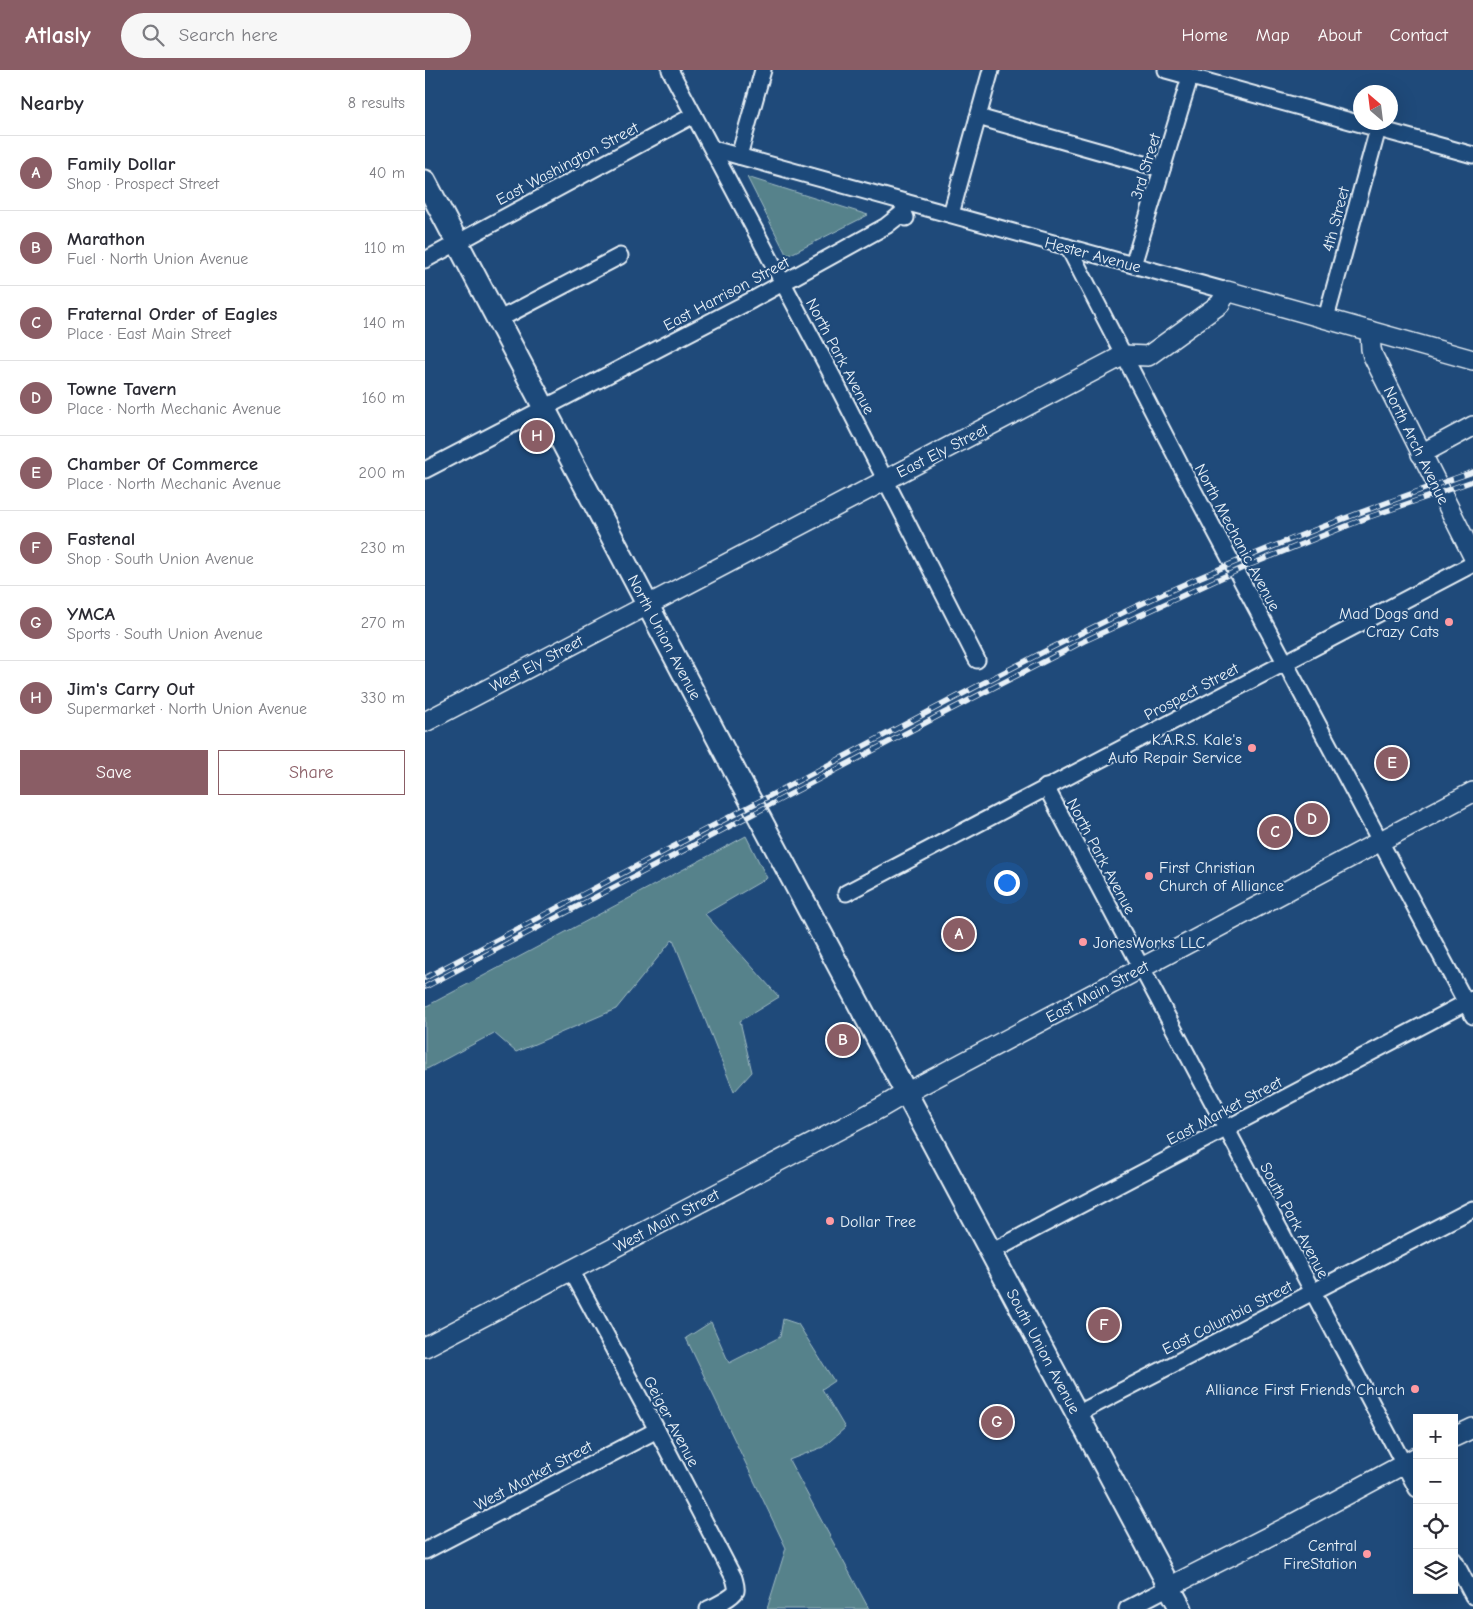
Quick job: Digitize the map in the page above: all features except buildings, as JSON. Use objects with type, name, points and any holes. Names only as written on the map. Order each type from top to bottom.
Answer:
[{"type":"main road","name":"North Union Avenue","points":[[425,181],[906,1093]]},
{"type":"main road","name":"South Union Avenue","points":[[906,1093],[1181,1609]]},
{"type":"street","name":"North Park Avenue","points":[[670,70],[885,479],[977,660]]},
{"type":"street","points":[[739,156],[763,70]]},
{"type":"street","points":[[951,214],[991,70]]},
{"type":"street","points":[[1166,70],[1353,122]]},
{"type":"street","name":"3rd Street","points":[[1133,265],[1190,77]]},
{"type":"street","name":"East Washington Street","points":[[425,260],[694,114]]},
{"type":"street","points":[[978,117],[1162,169]]},
{"type":"street","name":"4th Street","points":[[1325,318],[1378,130]]},
{"type":"street","points":[[1382,130],[1473,156]]},
{"type":"street","name":"Hester Avenue","points":[[713,149],[1473,360]]},
{"type":"street","name":"East Harrison Street","points":[[425,470],[782,283],[886,226],[900,215],[906,218],[903,210],[905,202]]},
{"type":"street","name":"North Mechanic Avenue","points":[[1068,247],[1187,478],[1380,841],[1471,1006]]},
{"type":"street","points":[[498,320],[620,256]]},
{"type":"street","name":"East Ely Street","points":[[647,604],[1123,355],[1148,356],[1220,304],[1227,291]]},
{"type":"street","name":"North Arch Avenue","points":[[1370,331],[1373,356],[1473,556]]},
{"type":"street","points":[[1421,454],[1473,426]]},
{"type":"street","name":"Prospect Street","points":[[845,893],[1473,564]]},
{"type":"street","name":"West Ely Street","points":[[425,722],[647,604]]},
{"type":"street","name":"North Park Avenue","points":[[1046,787],[1141,968]]},
{"type":"street","name":"East Main Street","points":[[906,1093],[1473,792]]},
{"type":"street","name":"South Park Avenue","points":[[1141,968],[1313,1292],[1410,1460],[1413,1472]]},
{"type":"street","name":"East Market Street","points":[[991,1252],[1226,1128],[1471,1006]]},
{"type":"street","name":"West Main Street","points":[[425,1347],[906,1093]]},
{"type":"street","name":"East Columbia Street","points":[[1077,1414],[1473,1208]]},
{"type":"street","name":"Geiger Avenue","points":[[571,1270],[735,1578],[736,1590],[734,1593],[708,1609]]},
{"type":"street","points":[[1458,1436],[1473,1428]]},
{"type":"street","name":"West Market Street","points":[[425,1551],[657,1430]]},
{"type":"street","points":[[1127,1609],[1287,1527],[1410,1460]]},
{"type":"street","points":[[1458,1568],[1473,1596]]},
{"type":"green space","points":[[747,177],[868,215],[787,256]]},
{"type":"green space","points":[[746,836],[767,878],[705,914],[779,997],[740,1021],[752,1072],[734,1092],[673,939],[616,1009],[516,1052],[494,1033],[425,1070],[425,1007]]},
{"type":"green space","points":[[783,1319],[798,1324],[834,1381],[822,1389],[845,1428],[823,1447],[789,1460],[869,1609],[767,1609],[786,1548],[686,1338],[711,1322],[729,1363],[780,1337]]},
{"type":"railway","points":[[425,978],[1103,622],[1259,552],[1365,510],[1473,472]]},
{"type":"railway","points":[[425,987],[1084,641],[1247,566],[1369,517],[1473,481]]},
{"type":"place","name":"Jim's Carry Out","points":[[537,436]]},
{"type":"place","name":"Mad Dogs and Crazy Cats","points":[[1449,622]]},
{"type":"place","name":"K.A.R.S. Kale's Auto Repair Service","points":[[1252,748]]},
{"type":"place","name":"Chamber Of Commerce","points":[[1392,763]]},
{"type":"place","name":"Towne Tavern","points":[[1312,819]]},
{"type":"place","name":"Fraternal Order of Eagles","points":[[1275,832]]},
{"type":"place","name":"First Christian Church of Alliance","points":[[1149,876]]},
{"type":"place","name":"Family Dollar","points":[[959,934]]},
{"type":"place","name":"JonesWorks LLC","points":[[1083,942]]},
{"type":"place","name":"Marathon","points":[[843,1040]]},
{"type":"place","name":"Dollar Tree","points":[[830,1221]]},
{"type":"place","name":"Fastenal","points":[[1104,1325]]},
{"type":"place","name":"Alliance First Friends Church","points":[[1415,1389]]},
{"type":"place","name":"YMCA","points":[[997,1422]]},
{"type":"place","name":"Central FireStation","points":[[1367,1554]]}]
